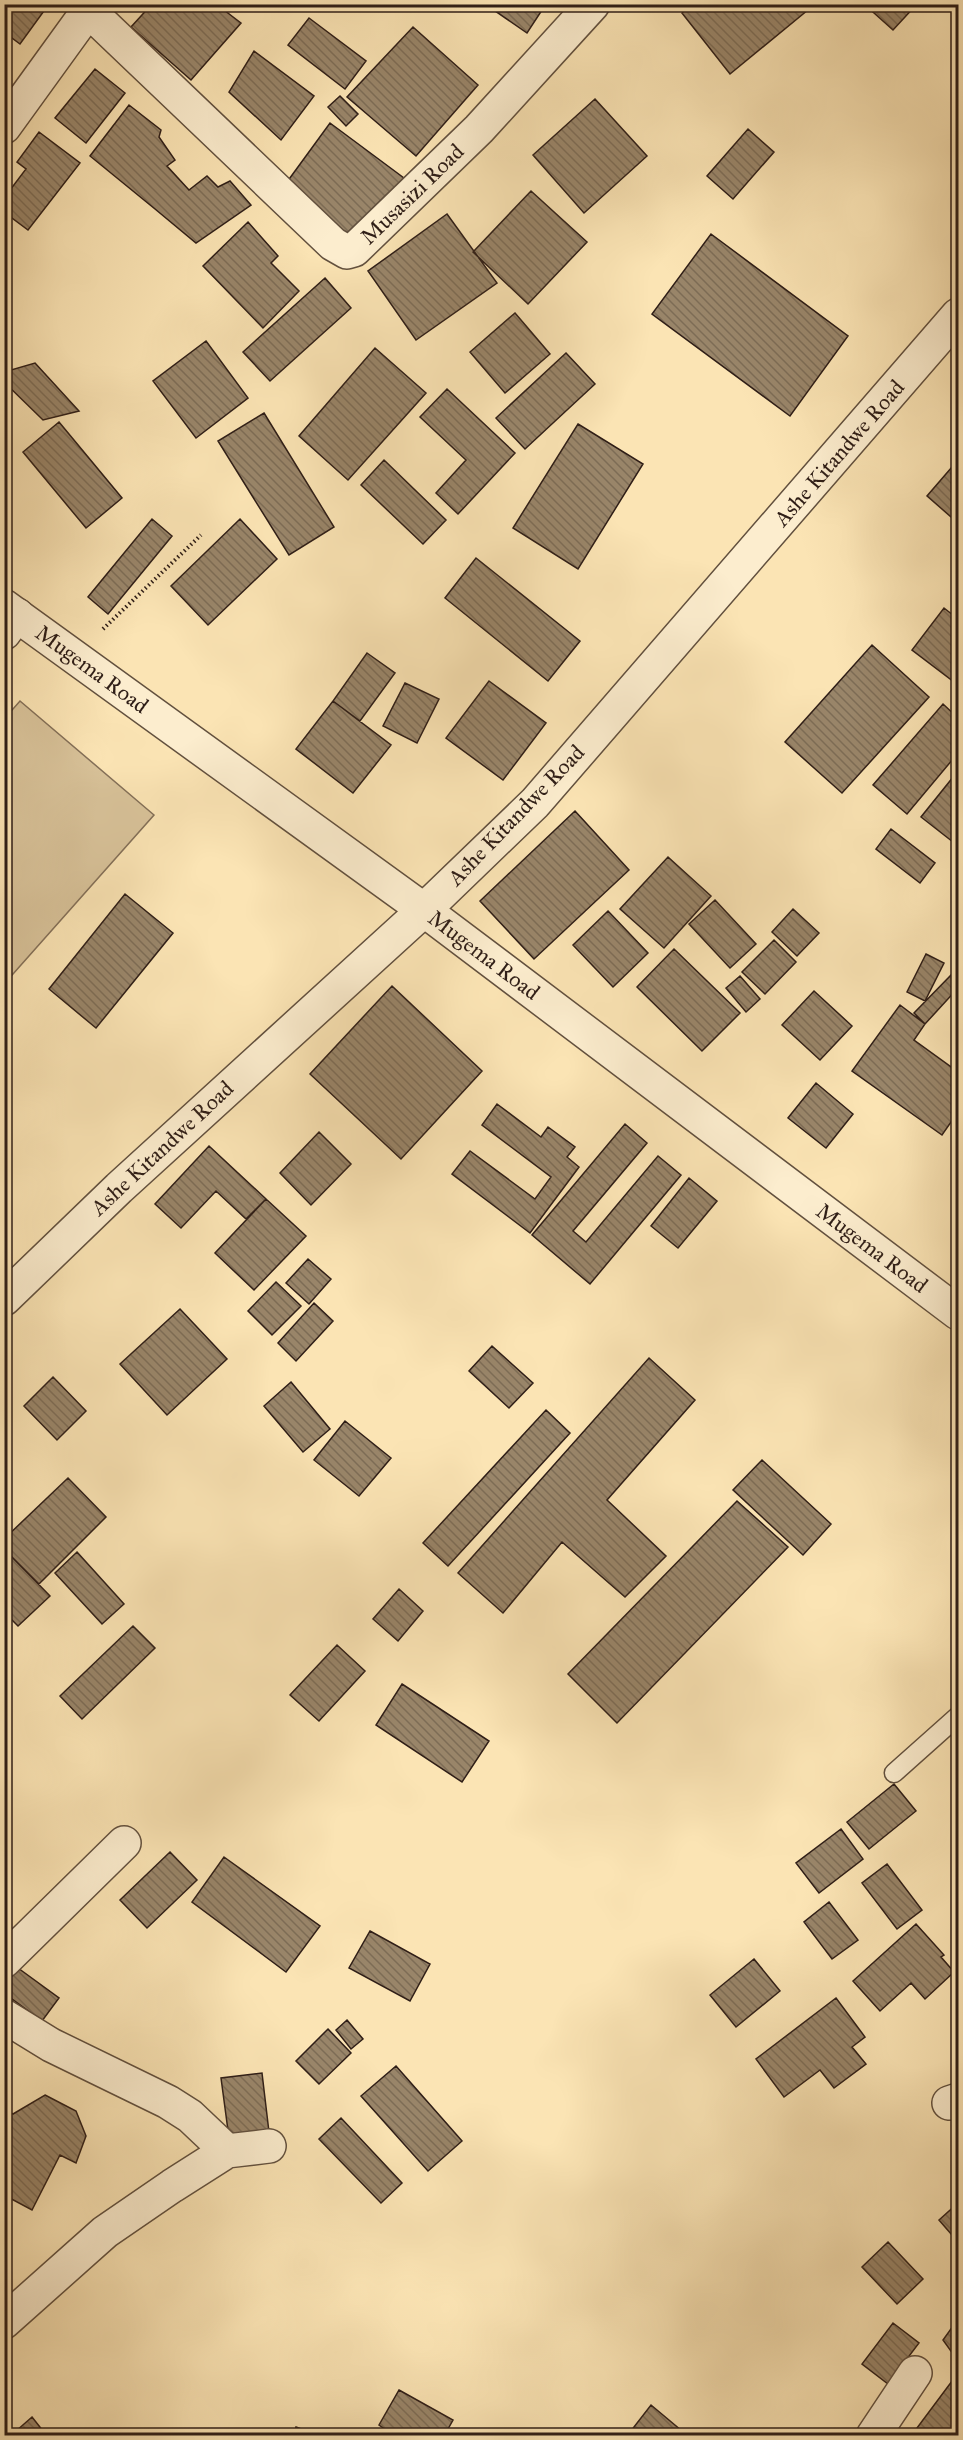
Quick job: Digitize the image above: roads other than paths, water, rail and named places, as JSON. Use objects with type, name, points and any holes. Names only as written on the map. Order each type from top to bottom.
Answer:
[{"type":"street","name":"Musasizi Road","points":[[91,8],[333,244],[347,252],[354,250],[479,129],[592,4]]},
{"type":"street","points":[[4,127],[91,8]]},
{"type":"street","name":"Ashe Kitandwe Road","points":[[4,1299],[145,1164],[424,910],[535,803],[958,315]]},
{"type":"street","name":"Mugema Road","points":[[9,618],[74,657],[424,910],[958,1313]]},
{"type":"street","points":[[4,1961],[124,1843]]},
{"type":"street","points":[[4,2016],[51,2045],[168,2102],[190,2116],[227,2151]]},
{"type":"street","points":[[4,2322],[105,2232],[172,2186],[227,2151],[269,2146]]},
{"type":"street","points":[[873,2436],[915,2373]]},
{"type":"lane","points":[[894,1773],[958,1716]]}]
